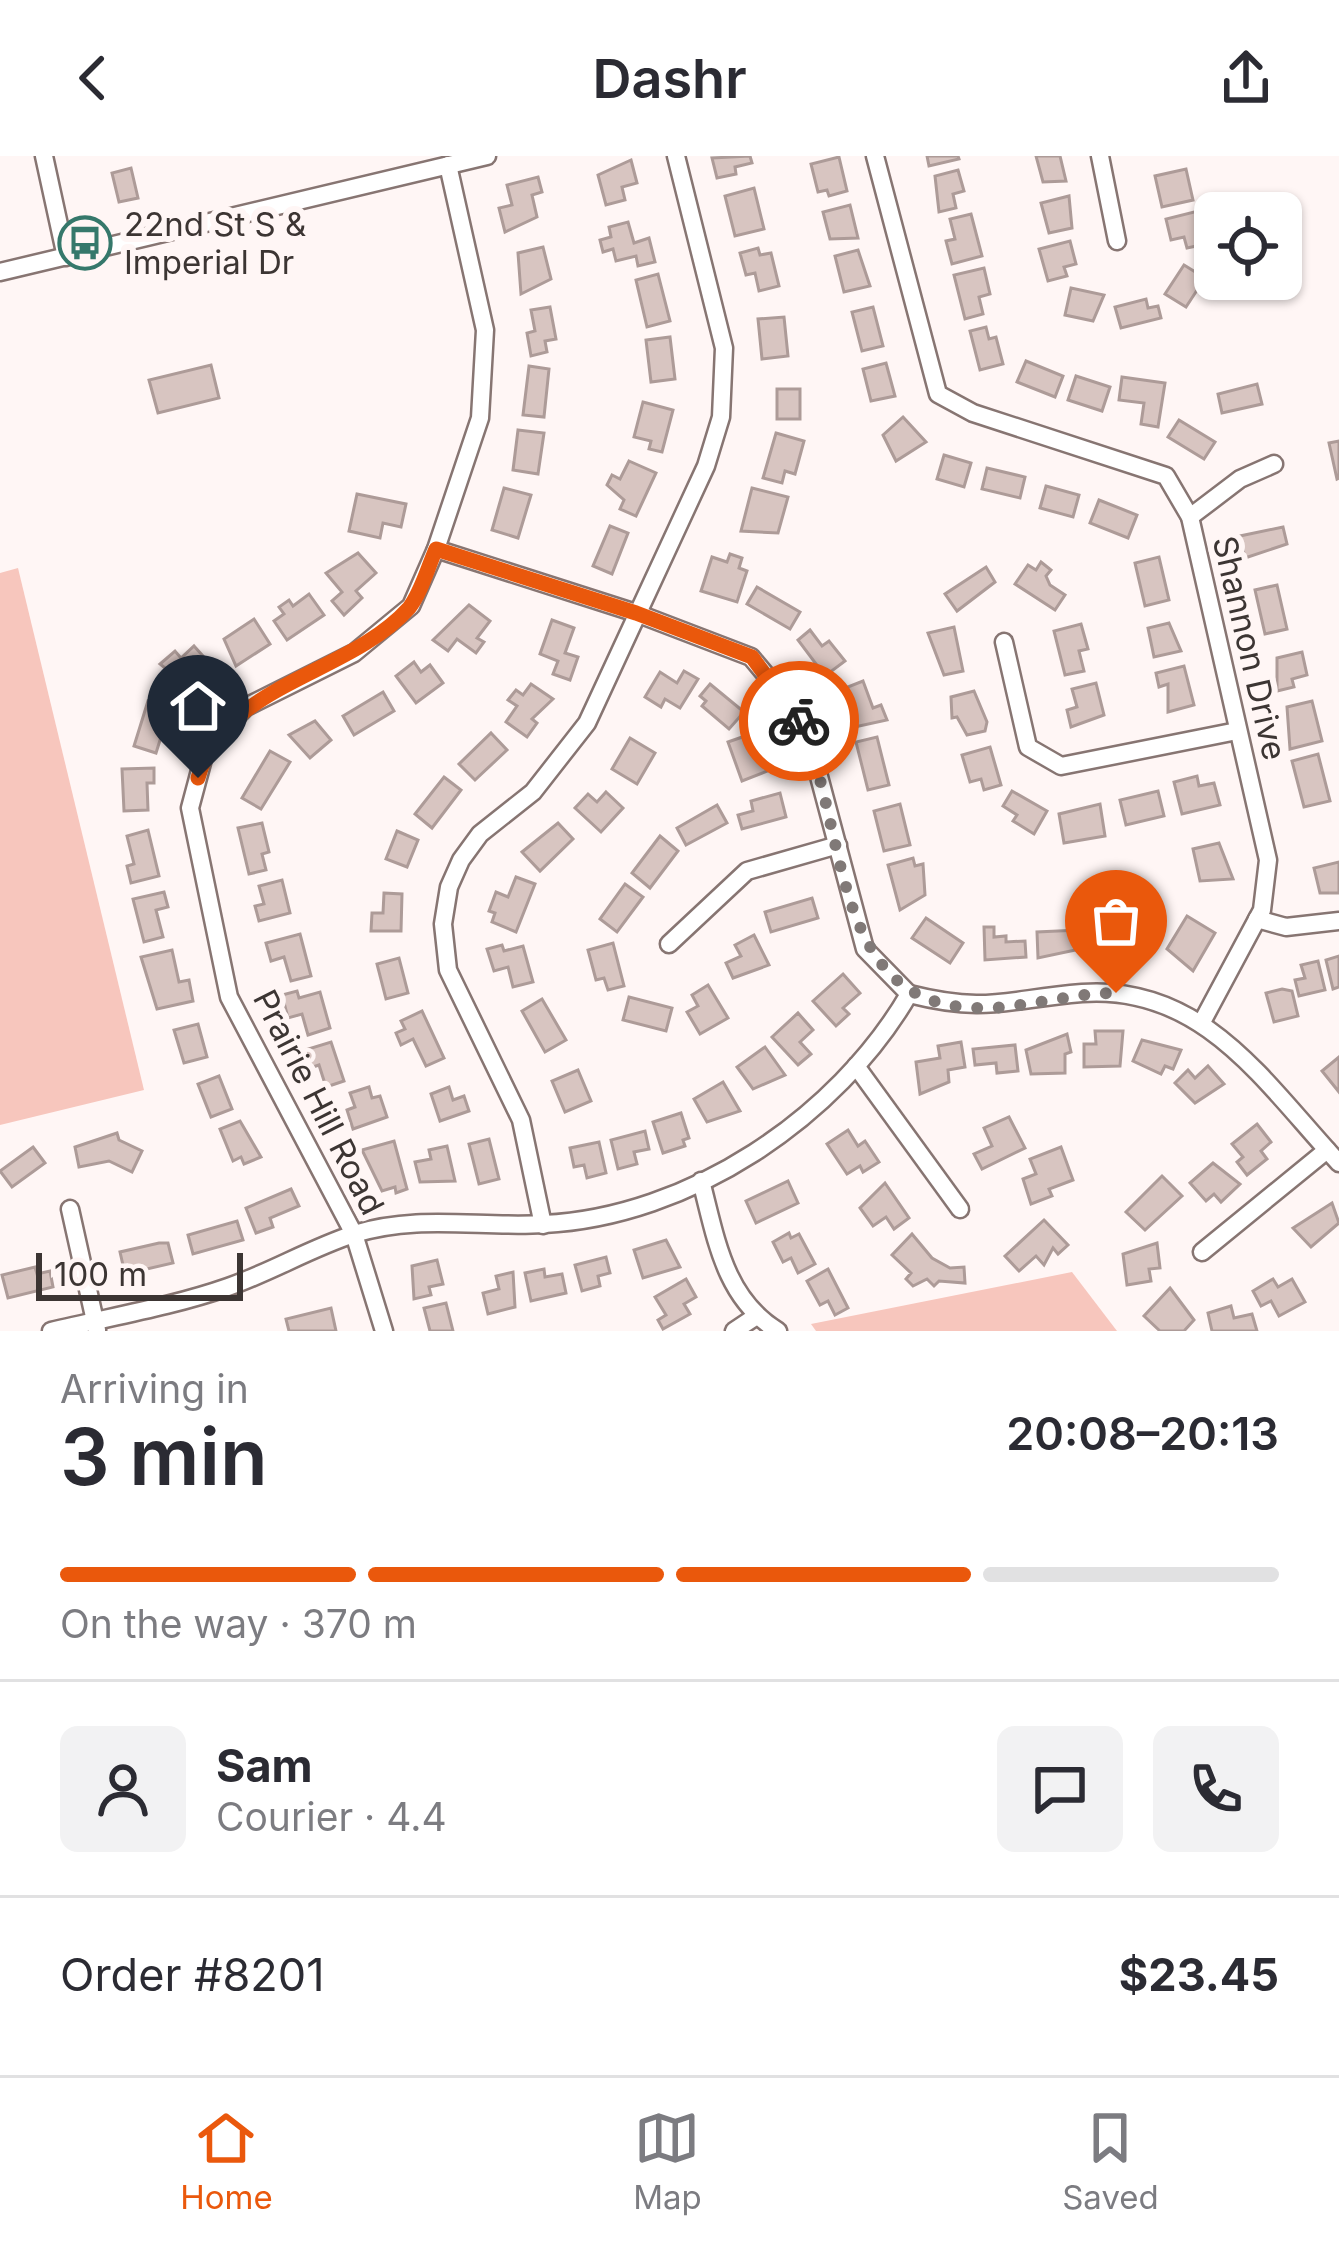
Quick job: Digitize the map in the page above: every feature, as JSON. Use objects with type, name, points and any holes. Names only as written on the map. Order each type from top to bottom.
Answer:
[{"type":"street","points":[[44,156],[66,256]]},
{"type":"street","points":[[0,272],[487,156]]},
{"type":"street","points":[[543,1225],[521,1120],[448,970],[443,924],[448,887],[480,834],[533,792],[587,723],[706,466],[722,417],[724,347],[676,156]]},
{"type":"street","name":"Shannon Drive","points":[[874,156],[938,394],[973,413],[1166,476],[1190,518],[1268,860],[1257,919],[1202,1022]]},
{"type":"street","points":[[1100,156],[1117,241]]},
{"type":"street","name":"Prairie Hill Road","points":[[384,1331],[355,1234],[229,997],[190,808],[206,748],[246,707],[355,653],[411,606],[436,549],[480,418],[485,330],[448,165]]},
{"type":"street","points":[[1190,518],[1240,479],[1274,464]]},
{"type":"street","points":[[436,549],[636,613],[752,657],[792,706],[808,739],[866,949],[909,994],[974,1009],[1116,993],[1202,1022],[1231,1042],[1335,1156],[1202,1252]]},
{"type":"street","points":[[1004,642],[1028,747],[1061,766],[1237,731]]},
{"type":"street","points":[[669,944],[747,871],[838,845]]},
{"type":"street","points":[[1257,919],[1286,927],[1339,921]]},
{"type":"street","points":[[51,1331],[96,1326],[225,1288],[355,1234],[426,1220],[543,1225],[621,1210],[701,1180],[778,1136],[856,1066],[909,994]]},
{"type":"street","points":[[856,1066],[960,1209]]},
{"type":"street","points":[[701,1180],[733,1288],[754,1317],[778,1331]]},
{"type":"street","points":[[70,1209],[96,1326]]},
{"type":"street","points":[[734,1331],[754,1317]]},
{"type":"shaded area","points":[[18,568],[144,1090],[0,1125],[0,573]]},
{"type":"shaded area","points":[[1072,1272],[1117,1331],[816,1331],[811,1324]]},
{"type":"building","points":[[750,156],[752,163],[735,167],[736,174],[717,178],[712,158]]},
{"type":"building","points":[[927,156],[958,156],[959,159],[929,166]]},
{"type":"building","points":[[1036,156],[1060,156],[1066,181],[1043,182]]},
{"type":"building","points":[[839,157],[847,191],[829,196],[827,190],[818,192],[811,164]]},
{"type":"building","points":[[631,160],[637,183],[622,187],[625,200],[606,205],[598,175]]},
{"type":"building","points":[[131,168],[138,198],[119,202],[112,173]]},
{"type":"building","points":[[1186,169],[1193,200],[1162,207],[1155,176]]},
{"type":"building","points":[[958,170],[964,191],[953,194],[956,208],[939,212],[935,176]]},
{"type":"building","points":[[538,177],[542,192],[532,195],[537,217],[505,232],[499,208],[512,205],[507,185]]},
{"type":"building","points":[[754,188],[764,229],[735,236],[725,196]]},
{"type":"building","points":[[1069,196],[1072,228],[1049,233],[1041,203]]},
{"type":"building","points":[[850,205],[858,238],[830,239],[823,212]]},
{"type":"building","points":[[1194,212],[1194,247],[1187,248],[1184,237],[1171,240],[1166,219]]},
{"type":"building","points":[[971,214],[982,256],[952,264],[946,241],[955,239],[950,219]]},
{"type":"building","points":[[628,222],[634,243],[649,238],[655,262],[638,266],[636,256],[616,261],[613,249],[603,252],[600,240],[611,237],[609,227]]},
{"type":"building","points":[[1070,241],[1076,264],[1064,267],[1067,276],[1048,281],[1039,249]]},
{"type":"building","points":[[543,247],[551,279],[521,294],[518,253]]},
{"type":"building","points":[[758,248],[760,255],[771,253],[779,286],[759,291],[755,273],[746,275],[740,253]]},
{"type":"building","points":[[858,250],[870,286],[844,292],[835,256]]},
{"type":"building","points":[[1184,265],[1194,271],[1194,295],[1186,307],[1165,294]]},
{"type":"building","points":[[984,268],[990,294],[979,297],[983,314],[965,319],[954,275]]},
{"type":"building","points":[[658,274],[670,321],[647,327],[636,280]]},
{"type":"building","points":[[1071,288],[1104,295],[1093,321],[1065,315]]},
{"type":"building","points":[[1146,299],[1148,308],[1158,306],[1161,318],[1121,328],[1115,307]]},
{"type":"building","points":[[550,307],[556,339],[545,341],[547,352],[531,356],[527,333],[535,331],[531,310]]},
{"type":"building","points":[[873,307],[883,346],[862,351],[852,312]]},
{"type":"building","points":[[784,317],[788,356],[762,359],[758,319]]},
{"type":"building","points":[[986,327],[989,339],[996,337],[1003,364],[980,370],[970,331]]},
{"type":"building","points":[[670,337],[675,379],[651,382],[646,340]]},
{"type":"building","points":[[1026,361],[1063,376],[1055,397],[1017,382]]},
{"type":"building","points":[[886,363],[895,396],[871,401],[863,369]]},
{"type":"building","points":[[211,365],[219,398],[158,413],[149,380]]},
{"type":"building","points":[[529,366],[549,369],[544,417],[523,415]]},
{"type":"building","points":[[1076,376],[1110,387],[1102,411],[1068,400]]},
{"type":"building","points":[[1122,377],[1165,383],[1158,427],[1141,424],[1144,403],[1119,400]]},
{"type":"building","points":[[1257,384],[1262,404],[1222,413],[1218,394]]},
{"type":"building","points":[[777,389],[800,389],[800,419],[777,419]]},
{"type":"building","points":[[643,402],[673,410],[662,452],[649,449],[651,441],[634,437]]},
{"type":"building","points":[[903,417],[926,442],[896,461],[883,435]]},
{"type":"building","points":[[1179,420],[1215,442],[1204,459],[1168,437]]},
{"type":"building","points":[[518,430],[544,433],[538,474],[513,470]]},
{"type":"building","points":[[776,433],[804,441],[795,474],[785,471],[782,483],[763,478]]},
{"type":"building","points":[[1339,441],[1339,478],[1337,479],[1329,443]]},
{"type":"building","points":[[944,455],[971,463],[964,487],[937,479]]},
{"type":"building","points":[[629,461],[656,473],[636,516],[620,509],[624,500],[607,485],[612,475],[620,479]]},
{"type":"building","points":[[987,468],[1025,477],[1020,498],[982,489]]},
{"type":"building","points":[[1046,486],[1079,495],[1073,517],[1040,508]]},
{"type":"building","points":[[504,488],[531,495],[518,538],[492,530]]},
{"type":"building","points":[[752,488],[788,497],[778,533],[741,531]]},
{"type":"building","points":[[357,494],[406,504],[401,527],[383,523],[380,538],[349,531]]},
{"type":"building","points":[[1099,500],[1137,515],[1128,538],[1090,523]]},
{"type":"building","points":[[610,526],[628,533],[612,574],[593,566]]},
{"type":"building","points":[[1283,527],[1287,544],[1245,558],[1240,536]]},
{"type":"building","points":[[358,553],[376,573],[356,591],[362,598],[344,615],[332,601],[342,592],[326,573]]},
{"type":"building","points":[[730,554],[742,558],[739,568],[747,571],[737,602],[701,591],[712,557],[727,562]]},
{"type":"building","points":[[1159,557],[1169,600],[1145,606],[1135,563]]},
{"type":"building","points":[[1041,562],[1051,570],[1046,576],[1050,585],[1065,595],[1055,610],[1015,584],[1028,565],[1036,570]]},
{"type":"building","points":[[986,567],[995,582],[957,611],[945,594]]},
{"type":"building","points":[[1277,585],[1287,629],[1265,634],[1255,590]]},
{"type":"building","points":[[757,587],[800,612],[790,629],[747,604]]},
{"type":"building","points":[[309,594],[324,615],[287,640],[274,621],[284,614],[279,607],[289,600],[293,606]]},
{"type":"building","points":[[469,605],[490,621],[477,638],[484,642],[476,653],[457,639],[448,651],[433,640]]},
{"type":"building","points":[[254,619],[270,644],[236,666],[224,639]]},
{"type":"building","points":[[552,620],[574,628],[565,653],[578,657],[570,680],[553,674],[558,661],[540,654]]},
{"type":"building","points":[[1169,623],[1181,651],[1154,657],[1148,628]]},
{"type":"building","points":[[1081,624],[1088,649],[1079,651],[1084,671],[1065,675],[1054,631]]},
{"type":"building","points":[[954,627],[963,671],[944,675],[928,633]]},
{"type":"building","points":[[810,630],[822,646],[829,641],[845,661],[825,676],[798,640]]},
{"type":"building","points":[[194,646],[211,665],[200,675],[209,686],[191,702],[176,685],[181,681],[160,664],[175,651],[181,658]]},
{"type":"building","points":[[1302,652],[1307,675],[1292,679],[1294,687],[1277,691],[1277,658]]},
{"type":"building","points":[[414,662],[421,672],[430,665],[443,683],[416,703],[396,676]]},
{"type":"building","points":[[1184,666],[1194,705],[1168,712],[1168,684],[1159,687],[1156,673]]},
{"type":"building","points":[[684,671],[698,679],[680,708],[665,699],[661,707],[645,697],[660,672],[677,683]]},
{"type":"building","points":[[863,681],[873,708],[881,705],[887,720],[850,728],[835,692]]},
{"type":"building","points":[[1096,683],[1104,715],[1071,727],[1067,710],[1077,707],[1072,689]]},
{"type":"building","points":[[531,684],[553,699],[532,719],[537,723],[527,737],[506,722],[517,706],[508,700],[516,690],[523,695]]},
{"type":"building","points":[[710,684],[744,712],[729,729],[702,706],[706,701],[700,696]]},
{"type":"building","points":[[974,691],[987,722],[985,731],[967,735],[957,717],[952,718],[951,697]]},
{"type":"building","points":[[383,692],[394,711],[354,735],[343,716]]},
{"type":"building","points":[[148,701],[170,708],[156,753],[134,746]]},
{"type":"building","points":[[1312,701],[1322,741],[1290,749],[1287,707]]},
{"type":"building","points":[[315,721],[331,740],[310,758],[289,735]]},
{"type":"building","points":[[491,733],[507,750],[475,780],[459,764]]},
{"type":"building","points":[[748,735],[756,757],[769,752],[775,768],[742,781],[728,742]]},
{"type":"building","points":[[877,737],[889,785],[868,790],[856,742]]},
{"type":"building","points":[[630,738],[655,753],[637,784],[612,769]]},
{"type":"building","points":[[990,747],[1001,785],[984,790],[981,779],[970,782],[962,755]]},
{"type":"building","points":[[270,751],[290,762],[261,809],[242,798]]},
{"type":"building","points":[[1318,754],[1330,801],[1304,807],[1292,761]]},
{"type":"building","points":[[154,768],[154,783],[147,783],[148,810],[124,811],[122,769]]},
{"type":"building","points":[[1197,776],[1199,786],[1214,783],[1220,805],[1182,814],[1174,782]]},
{"type":"building","points":[[444,777],[461,790],[432,828],[415,814]]},
{"type":"building","points":[[1012,791],[1047,811],[1034,834],[1013,821],[1017,815],[1003,806]]},
{"type":"building","points":[[1158,791],[1164,816],[1126,825],[1120,800]]},
{"type":"building","points":[[606,792],[623,808],[601,832],[575,808],[588,794],[597,802]]},
{"type":"building","points":[[780,793],[786,817],[742,829],[738,815],[753,811],[751,801]]},
{"type":"building","points":[[900,804],[910,845],[884,851],[874,811]]},
{"type":"building","points":[[1100,804],[1105,836],[1064,843],[1059,814]]},
{"type":"building","points":[[717,805],[727,823],[686,845],[677,828]]},
{"type":"building","points":[[262,823],[269,852],[262,854],[266,870],[249,874],[238,828]]},
{"type":"building","points":[[558,823],[573,839],[540,871],[522,852]]},
{"type":"building","points":[[148,830],[159,876],[131,883],[127,866],[134,864],[127,836]]},
{"type":"building","points":[[397,831],[418,840],[407,867],[386,859]]},
{"type":"building","points":[[660,836],[678,851],[650,888],[632,873]]},
{"type":"building","points":[[1219,843],[1233,879],[1200,881],[1193,849]]},
{"type":"building","points":[[913,858],[915,866],[923,864],[925,895],[900,910],[888,865]]},
{"type":"building","points":[[1339,862],[1339,893],[1320,893],[1314,868]]},
{"type":"building","points":[[516,877],[535,884],[516,932],[492,922],[495,913],[489,911],[496,892],[508,897]]},
{"type":"building","points":[[282,880],[290,913],[259,921],[255,906],[264,904],[259,886]]},
{"type":"building","points":[[625,884],[643,897],[617,932],[600,919]]},
{"type":"building","points":[[164,892],[168,907],[156,910],[163,937],[144,942],[133,899]]},
{"type":"building","points":[[384,893],[402,894],[401,931],[371,931],[372,913],[383,913]]},
{"type":"building","points":[[812,898],[818,918],[771,932],[765,912]]},
{"type":"building","points":[[1187,916],[1215,933],[1193,971],[1167,949]]},
{"type":"building","points":[[926,918],[963,943],[950,963],[912,938]]},
{"type":"building","points":[[1127,919],[1141,919],[1141,936],[1133,936],[1133,946],[1094,951],[1094,927],[1128,927]]},
{"type":"building","points":[[984,927],[994,927],[994,937],[1006,936],[1006,942],[1025,941],[1026,957],[985,960]]},
{"type":"building","points":[[1079,930],[1080,949],[1038,958],[1037,932]]},
{"type":"building","points":[[300,934],[311,976],[291,981],[284,957],[271,961],[266,943]]},
{"type":"building","points":[[754,935],[769,965],[733,978],[726,963],[741,956],[735,945]]},
{"type":"building","points":[[613,943],[624,986],[608,990],[604,978],[596,980],[588,950]]},
{"type":"building","points":[[502,945],[504,951],[523,946],[533,982],[513,987],[508,967],[494,971],[487,949]]},
{"type":"building","points":[[172,950],[179,982],[189,980],[193,1001],[157,1009],[141,957]]},
{"type":"building","points":[[1339,956],[1339,987],[1333,989],[1326,960]]},
{"type":"building","points":[[399,958],[408,993],[386,999],[377,964]]},
{"type":"building","points":[[1318,961],[1325,990],[1299,996],[1295,980],[1305,978],[1301,965]]},
{"type":"building","points":[[843,974],[860,993],[843,1008],[849,1014],[836,1026],[813,1001]]},
{"type":"building","points":[[708,985],[728,1018],[700,1034],[687,1012],[698,1006],[692,995]]},
{"type":"building","points":[[297,991],[299,998],[320,992],[330,1028],[308,1035],[302,1014],[288,1018],[282,995]]},
{"type":"building","points":[[1292,991],[1298,1016],[1274,1022],[1266,993]]},
{"type":"building","points":[[629,997],[672,1008],[666,1031],[623,1020]]},
{"type":"building","points":[[542,999],[566,1040],[545,1052],[522,1011]]},
{"type":"building","points":[[422,1011],[444,1058],[426,1066],[413,1039],[401,1045],[396,1033],[405,1029],[401,1021]]},
{"type":"building","points":[[798,1013],[813,1030],[800,1042],[811,1054],[798,1065],[772,1037]]},
{"type":"building","points":[[198,1024],[207,1057],[184,1063],[174,1030]]},
{"type":"building","points":[[1095,1031],[1123,1031],[1120,1066],[1084,1067],[1084,1044],[1096,1044]]},
{"type":"building","points":[[1067,1034],[1071,1052],[1065,1054],[1065,1073],[1031,1074],[1026,1050]]},
{"type":"building","points":[[1142,1040],[1181,1050],[1173,1069],[1165,1066],[1161,1074],[1133,1061]]},
{"type":"building","points":[[331,1042],[344,1081],[326,1087],[319,1065],[310,1068],[305,1050]]},
{"type":"building","points":[[961,1042],[965,1067],[948,1070],[949,1082],[920,1094],[916,1062],[940,1058],[938,1046]]},
{"type":"building","points":[[1015,1045],[1018,1071],[997,1073],[996,1063],[975,1065],[973,1049]]},
{"type":"building","points":[[765,1047],[785,1075],[753,1089],[737,1067]]},
{"type":"building","points":[[1339,1057],[1339,1092],[1322,1071]]},
{"type":"building","points":[[1208,1066],[1224,1084],[1195,1103],[1175,1083],[1188,1070],[1195,1078]]},
{"type":"building","points":[[578,1070],[591,1101],[565,1112],[552,1081]]},
{"type":"building","points":[[219,1076],[232,1109],[211,1117],[198,1084]]},
{"type":"building","points":[[723,1082],[740,1111],[707,1122],[694,1099]]},
{"type":"building","points":[[369,1087],[372,1098],[380,1096],[387,1117],[353,1129],[347,1110],[355,1107],[350,1093]]},
{"type":"building","points":[[449,1087],[453,1100],[464,1096],[469,1111],[440,1121],[431,1094]]},
{"type":"building","points":[[681,1113],[689,1138],[683,1140],[685,1146],[663,1153],[653,1122]]},
{"type":"building","points":[[1009,1117],[1025,1148],[982,1169],[974,1154],[992,1146],[984,1128]]},
{"type":"building","points":[[240,1121],[261,1157],[244,1164],[241,1157],[233,1161],[220,1129]]},
{"type":"building","points":[[1257,1124],[1271,1142],[1261,1151],[1267,1159],[1247,1175],[1237,1162],[1243,1157],[1232,1144]]},
{"type":"building","points":[[848,1130],[858,1146],[865,1141],[879,1162],[863,1172],[860,1166],[847,1174],[827,1144]]},
{"type":"building","points":[[645,1131],[649,1149],[634,1152],[637,1164],[618,1169],[611,1140]]},
{"type":"building","points":[[117,1133],[119,1140],[142,1151],[132,1172],[109,1161],[79,1167],[75,1147]]},
{"type":"building","points":[[489,1139],[499,1179],[479,1184],[469,1144]]},
{"type":"building","points":[[394,1141],[407,1189],[396,1193],[395,1187],[382,1191],[362,1150]]},
{"type":"building","points":[[599,1142],[606,1173],[587,1178],[584,1165],[574,1167],[570,1148]]},
{"type":"building","points":[[447,1146],[455,1181],[420,1182],[415,1162],[431,1159],[429,1150]]},
{"type":"building","points":[[33,1147],[45,1163],[12,1187],[0,1171]]},
{"type":"building","points":[[1061,1147],[1073,1180],[1049,1189],[1052,1196],[1031,1204],[1023,1179],[1036,1174],[1030,1159]]},
{"type":"building","points":[[1213,1163],[1240,1184],[1221,1202],[1214,1194],[1206,1201],[1190,1183]]},
{"type":"building","points":[[1162,1176],[1182,1196],[1145,1230],[1126,1212]]},
{"type":"building","points":[[788,1181],[798,1203],[756,1223],[746,1201]]},
{"type":"building","points":[[885,1183],[909,1218],[894,1229],[886,1217],[873,1226],[860,1208]]},
{"type":"building","points":[[291,1189],[299,1206],[270,1218],[273,1227],[256,1233],[246,1208]]},
{"type":"building","points":[[1332,1203],[1339,1223],[1311,1247],[1293,1228]]},
{"type":"building","points":[[1044,1220],[1068,1245],[1058,1254],[1053,1248],[1044,1265],[1036,1256],[1019,1271],[1005,1256]]},
{"type":"building","points":[[237,1221],[243,1240],[193,1254],[188,1235]]},
{"type":"building","points":[[789,1233],[791,1238],[799,1234],[815,1264],[798,1273],[791,1258],[783,1262],[773,1242]]},
{"type":"building","points":[[912,1234],[932,1258],[950,1268],[964,1267],[965,1283],[939,1281],[934,1286],[927,1279],[913,1286],[906,1279],[911,1273],[892,1255]]},
{"type":"building","points":[[666,1240],[680,1267],[643,1278],[634,1250]]},
{"type":"building","points":[[168,1243],[173,1263],[125,1274],[120,1252]]},
{"type":"building","points":[[1157,1243],[1160,1268],[1149,1269],[1151,1281],[1127,1285],[1123,1254]]},
{"type":"building","points":[[606,1257],[610,1273],[598,1276],[600,1286],[582,1291],[575,1265]]},
{"type":"building","points":[[437,1260],[443,1284],[429,1287],[431,1295],[414,1299],[412,1266]]},
{"type":"building","points":[[35,1267],[37,1274],[50,1271],[53,1287],[8,1298],[2,1275]]},
{"type":"building","points":[[544,1269],[545,1277],[562,1274],[566,1293],[531,1301],[525,1273]]},
{"type":"building","points":[[828,1269],[848,1308],[835,1315],[828,1301],[820,1305],[807,1281]]},
{"type":"building","points":[[513,1272],[515,1307],[488,1314],[483,1293],[499,1289],[496,1276]]},
{"type":"building","points":[[686,1279],[696,1297],[684,1304],[690,1314],[663,1329],[658,1320],[666,1315],[655,1297]]},
{"type":"building","points":[[1273,1279],[1278,1287],[1292,1279],[1305,1302],[1279,1316],[1271,1301],[1261,1306],[1253,1291]]},
{"type":"building","points":[[1170,1288],[1194,1320],[1184,1331],[1160,1331],[1144,1316]]},
{"type":"building","points":[[446,1303],[453,1331],[430,1331],[424,1308]]},
{"type":"building","points":[[1231,1306],[1234,1318],[1252,1314],[1257,1331],[1212,1331],[1208,1313]]},
{"type":"building","points":[[331,1308],[336,1331],[289,1331],[286,1319]]},
{"type":"way so far","points":[[799,721],[866,949],[909,994],[974,1009],[1116,993]]},
{"type":"place","name":"22nd St S & Imperial Dr","points":[[85,243]]},
{"type":"route","points":[[198,778],[206,748],[246,707],[355,653],[411,606],[436,549],[636,613],[752,657],[799,721]]}]
